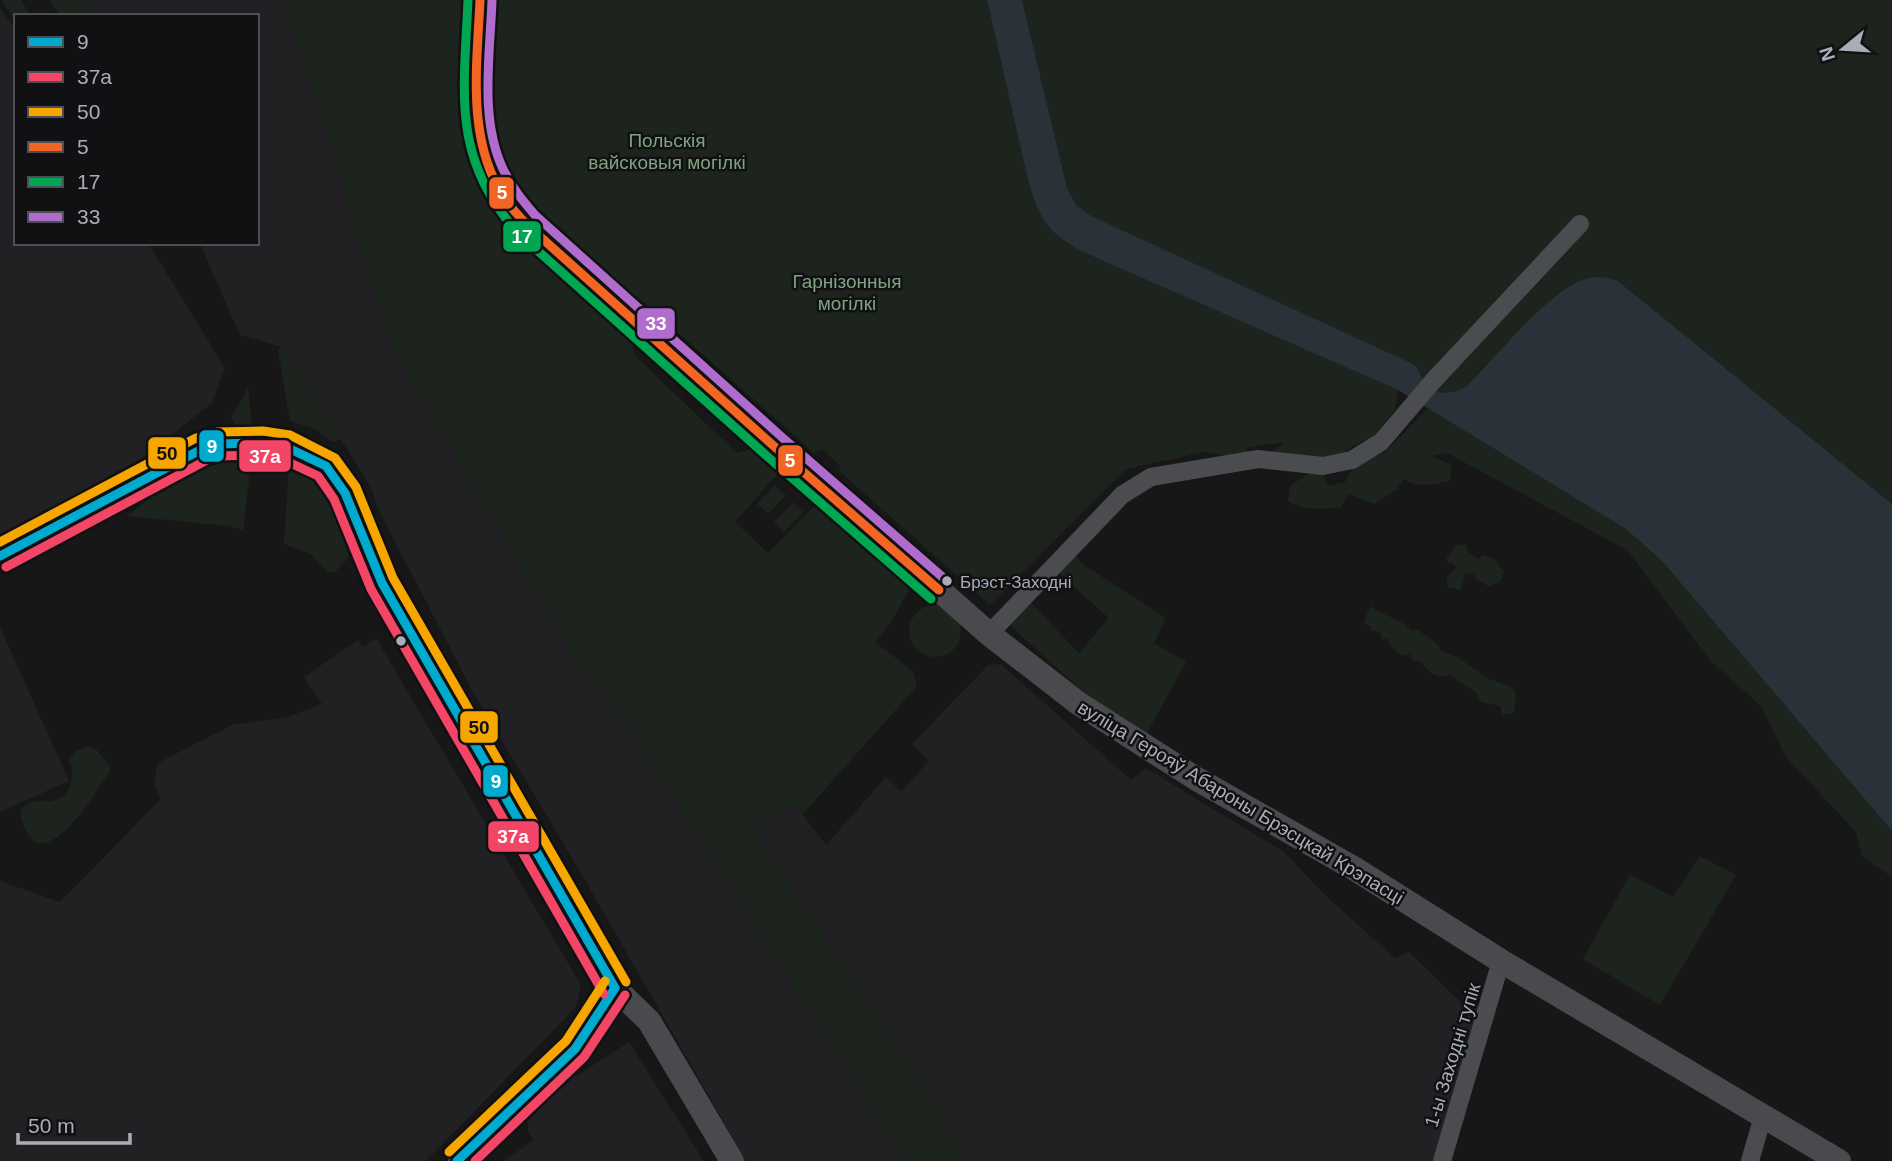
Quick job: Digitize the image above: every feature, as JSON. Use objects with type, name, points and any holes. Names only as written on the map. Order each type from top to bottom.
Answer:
[{"type":"main road","name":"вуліца Герояў Абароны Брэсцкай Крэпасці","points":[[480,0],[478,134],[485,163],[504,201],[526,225],[989,634],[1078,703],[1195,778],[1354,869],[1501,961],[1839,1161]]},
{"type":"main road","points":[[0,556],[202,449],[218,444],[261,443],[286,447],[326,466],[345,493],[382,583],[615,988],[649,1021],[732,1161]]},
{"type":"street","points":[[989,634],[1122,495],[1151,477],[1258,459],[1323,466],[1352,460],[1381,442],[1433,381],[1580,224]]},
{"type":"street","name":"1-ы Заходні тупік","points":[[1442,1161],[1501,961]]},
{"type":"street","points":[[457,1161],[575,1049],[615,988]]},
{"type":"street","points":[[1750,1161],[1763,1116]]},
{"type":"shaded area","points":[[50,0],[445,0],[428,109],[754,830],[793,802],[826,845],[886,777],[901,791],[929,761],[912,744],[988,665],[1001,664],[1131,780],[1146,768],[1284,852],[1326,896],[1395,958],[1409,952],[1463,1004],[1482,1005],[1442,1161],[746,1161],[585,880],[473,692],[377,507],[371,487],[282,347],[240,335],[201,245],[259,245],[259,14],[59,14]]},
{"type":"shaded area","points":[[987,0],[1022,0],[1067,188],[1076,205],[1091,216],[1411,363],[1428,386],[1444,393],[1467,386],[1523,326],[1572,285],[1594,277],[1618,281],[1892,504],[1892,831],[1663,562],[1626,529],[1398,390],[1083,252],[1053,231],[1036,205],[1028,180]]},
{"type":"shaded area","points":[[0,8],[14,28],[14,245],[149,245],[225,368],[212,403],[140,459],[0,537]]},
{"type":"shaded area","points":[[0,627],[69,781],[0,812]]},
{"type":"shaded area","points":[[376,638],[581,985],[576,1007],[426,1161],[0,1161],[0,881],[60,902],[160,800],[154,783],[158,763],[232,725],[287,717],[322,704],[304,677],[358,640],[364,647]]},
{"type":"shaded area","points":[[629,1042],[704,1161],[504,1161],[533,1140],[528,1131],[528,1120],[570,1080]]},
{"type":"green space","points":[[1,0],[21,0],[30,14],[14,14],[14,18]]},
{"type":"green space","points":[[53,0],[88,0],[95,14],[61,14]]},
{"type":"green space","points":[[284,0],[465,0],[465,108],[474,163],[494,202],[630,324],[634,355],[737,453],[759,447],[782,469],[735,522],[768,553],[818,502],[909,580],[911,586],[890,624],[875,642],[913,671],[917,686],[802,815],[793,802],[754,830],[971,1161],[905,1161],[621,715],[573,655],[394,353]]},
{"type":"green space","points":[[486,0],[987,0],[1028,180],[1036,205],[1053,231],[1083,252],[1398,390],[1395,410],[1372,438],[1352,446],[1343,456],[1321,461],[1275,455],[1274,450],[1283,444],[1281,443],[1258,445],[1254,449],[1253,446],[1247,447],[1246,453],[1230,456],[1204,452],[1126,469],[990,605],[839,471],[841,467],[822,449],[814,453],[651,309],[566,240],[525,200],[509,179],[498,158],[488,120],[484,80]]},
{"type":"green space","points":[[1022,0],[1892,0],[1892,504],[1618,281],[1593,278],[1572,284],[1524,325],[1467,386],[1456,391],[1439,392],[1428,386],[1411,363],[1091,216],[1076,205],[1067,188]]},
{"type":"green space","points":[[201,245],[206,245],[240,335]]},
{"type":"green space","points":[[282,347],[341,439],[333,442],[315,429],[290,421],[278,350]]},
{"type":"green space","points":[[248,388],[252,429],[243,429],[235,426],[231,417]]},
{"type":"green space","points":[[1428,408],[1626,529],[1663,562],[1892,831],[1892,877],[1862,856],[1856,832],[1785,756],[1762,707],[1712,662],[1627,550],[1447,453],[1433,456],[1451,465],[1450,481],[1420,485],[1404,479],[1397,489],[1374,504],[1348,494],[1341,508],[1307,508],[1288,501],[1290,486],[1308,474],[1322,474],[1328,486],[1345,482],[1354,467],[1382,452],[1383,454]]},
{"type":"green space","points":[[252,456],[243,530],[229,526],[127,516],[170,483],[199,467]]},
{"type":"green space","points":[[289,466],[303,471],[313,480],[333,512],[349,557],[335,572],[327,572],[311,554],[284,544]]},
{"type":"green space","points":[[775,485],[786,495],[768,514],[757,504]]},
{"type":"green space","points":[[793,502],[803,512],[784,532],[774,522]]},
{"type":"green space","points":[[1466,544],[1468,552],[1478,559],[1483,555],[1494,559],[1504,572],[1500,582],[1488,586],[1475,578],[1475,573],[1465,574],[1461,590],[1448,588],[1448,576],[1456,568],[1454,564],[1447,563],[1447,557],[1457,545]]},
{"type":"green space","points":[[1076,556],[1082,564],[1166,618],[1154,643],[1186,662],[1147,733],[1085,693],[1007,623],[1029,601],[1079,653],[1109,618],[1059,573]]},
{"type":"green space","points":[[935,605],[945,607],[953,613],[959,621],[959,641],[953,649],[945,655],[935,657],[925,655],[917,649],[911,641],[909,631],[911,621],[917,613],[925,607]]},
{"type":"green space","points":[[1372,606],[1403,623],[1411,631],[1418,630],[1439,645],[1441,651],[1459,658],[1487,678],[1513,688],[1516,694],[1514,713],[1502,715],[1500,706],[1481,702],[1475,691],[1449,675],[1436,676],[1422,662],[1412,661],[1410,654],[1402,656],[1390,646],[1388,638],[1382,640],[1379,631],[1371,631],[1369,626],[1364,624]]},
{"type":"green space","points":[[88,747],[97,750],[111,769],[79,816],[65,831],[51,841],[38,843],[28,834],[20,811],[31,802],[52,801],[64,795],[72,779],[69,760],[76,751]]},
{"type":"green space","points":[[1700,856],[1736,875],[1660,1005],[1583,959],[1630,875],[1673,897]]},
{"type":"transit line","name":"17","points":[[468,0],[464,95],[466,123],[481,178],[496,205],[518,233],[931,599]]},
{"type":"transit line","name":"5","points":[[480,0],[476,77],[479,128],[493,177],[510,206],[526,224],[776,448],[939,590]]},
{"type":"transit line","name":"33","points":[[492,1],[488,65],[491,131],[504,171],[522,199],[535,215],[784,439],[947,581]]},
{"type":"transit line","name":"50","points":[[0,542],[196,438],[217,432],[263,431],[290,435],[335,458],[356,487],[393,578],[626,982]]},
{"type":"transit line","name":"9","points":[[0,556],[202,449],[218,444],[261,443],[286,447],[326,466],[345,493],[382,583],[615,988]]},
{"type":"transit line","name":"37а","points":[[6,567],[207,460],[220,456],[260,455],[282,459],[318,476],[334,499],[371,589],[604,994]]},
{"type":"transit line","name":"50","points":[[449,1152],[566,1041],[605,981]]},
{"type":"transit line","name":"9","points":[[457,1161],[575,1049],[615,988]]},
{"type":"transit line","name":"37а","points":[[475,1161],[584,1057],[625,995]]},
{"type":"place","name":"Брэст-Заходні","points":[[947,581]]},
{"type":"park label","name":"Польскія вайсковыя могілкі","points":[[667,151]]},
{"type":"park label","name":"Гарнізонныя могілкі","points":[[847,292]]}]
